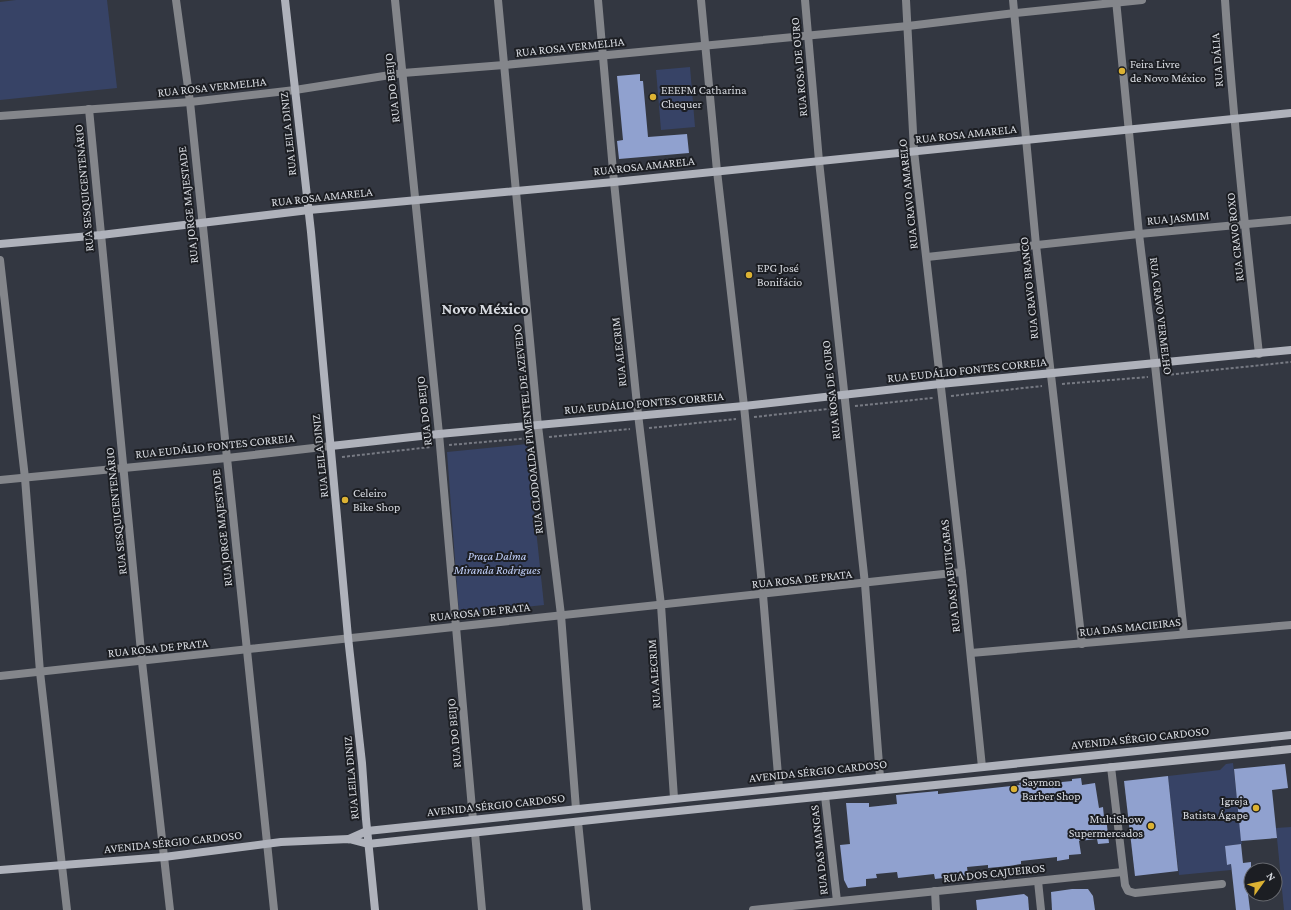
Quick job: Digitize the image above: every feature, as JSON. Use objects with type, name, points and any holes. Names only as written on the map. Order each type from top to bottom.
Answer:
[{"type":"street","name":"RUA JORGE MAJESTADE","points":[[176,0],[190,102],[201,223],[274,910]]},
{"type":"street","name":"RUA LEILA DINIZ","points":[[285,0],[333,458],[348,637],[362,763],[375,910]]},
{"type":"street","name":"RUA DO BEIJO","points":[[395,0],[439,434],[474,820]]},
{"type":"street","name":"RUA CLODOALDA PIMENTEL DE AZEVEDO","points":[[498,0],[538,426],[561,615],[576,808]]},
{"type":"street","name":"RUA ALECRIM","points":[[598,0],[614,182],[638,414],[661,605],[674,798]]},
{"type":"street","points":[[701,0],[717,171],[744,406],[763,595],[780,800]]},
{"type":"street","name":"RUA ROSA DE OURO","points":[[805,0],[819,161],[865,584],[880,777]]},
{"type":"street","name":"RUA CRAVO AMARELO","points":[[906,0],[914,152],[927,257],[940,384]]},
{"type":"street","name":"RUA CRAVO BRANCO","points":[[1013,0],[1036,245],[1082,644]]},
{"type":"street","name":"RUA ROSA VERMELHA","points":[[0,116],[190,102],[295,90],[403,73],[504,65],[908,26],[1116,1],[1142,0]]},
{"type":"street","name":"RUA DÁLIA","points":[[1225,0],[1233,119]]},
{"type":"street","name":"RUA CRAVO VERMELHO","points":[[1116,1],[1139,234],[1155,364],[1184,634]]},
{"type":"street","name":"RUA SESQUICENTENÁRIO","points":[[89,109],[142,662],[170,910]]},
{"type":"street","name":"RUA ROSA AMARELA","points":[[0,244],[101,235],[308,210],[614,182],[1291,113]]},
{"type":"street","name":"RUA CRAVO ROXO","points":[[1233,119],[1241,173],[1259,354]]},
{"type":"street","name":"RUA JASMIM","points":[[927,257],[1139,234],[1291,220]]},
{"type":"street","points":[[0,260],[25,478],[40,672],[67,910]]},
{"type":"street","name":"RUA EUDÁLIO FONTES CORREIA","points":[[0,480],[227,458],[439,434],[538,426],[638,414],[744,406],[940,384],[1291,350]]},
{"type":"street","name":"RUA DAS JABUTICABAS","points":[[940,384],[971,653],[982,766]]},
{"type":"street","name":"RUA ROSA DE PRATA","points":[[0,676],[142,662],[348,637],[865,584],[962,572]]},
{"type":"street","name":"RUA DAS MACIEIRAS","points":[[971,653],[1291,625]]},
{"type":"street","name":"AVENIDA SÉRGIO CARDOSO","points":[[350,839],[367,831],[628,802],[1291,735]]},
{"type":"street","points":[[1251,739],[1253,752]]},
{"type":"street","points":[[1207,744],[1209,757]]},
{"type":"street","name":"AVENIDA SÉRGIO CARDOSO","points":[[0,870],[164,856],[267,844],[350,839],[368,844],[780,800],[1291,749]]},
{"type":"street","points":[[1110,754],[1126,888],[1132,892],[1222,884]]},
{"type":"street","points":[[1064,758],[1066,772]]},
{"type":"street","points":[[982,766],[983,780]]},
{"type":"street","points":[[930,772],[931,785]]},
{"type":"street","points":[[880,777],[881,790]]},
{"type":"street","points":[[824,782],[825,796]]},
{"type":"street","name":"RUA DAS MANGAS","points":[[825,796],[837,901]]},
{"type":"street","points":[[674,798],[676,811]]},
{"type":"street","points":[[628,802],[629,816]]},
{"type":"street","points":[[576,808],[587,910]]},
{"type":"street","points":[[474,820],[482,910]]},
{"type":"street","name":"RUA DOS CAJUEIROS","points":[[753,910],[1123,872]]},
{"type":"street","points":[[1038,881],[1041,910]]},
{"type":"street","points":[[934,891],[936,910]]},
{"type":"path","points":[[333,458],[440,446],[745,418],[1053,385],[1291,362]]},
{"type":"green space","points":[[16,0],[107,0],[117,88],[0,100],[0,2]]},
{"type":"green space","points":[[690,67],[695,127],[661,130],[656,70]]},
{"type":"green space","name":"Praça Dalma Miranda Rodrigues","points":[[527,444],[544,605],[459,614],[447,452]]},
{"type":"green space","points":[[1233,763],[1242,844],[1225,846],[1227,865],[1231,864],[1231,870],[1179,875],[1168,776],[1220,770],[1226,764]]},
{"type":"green space","points":[[1291,827],[1291,910],[1284,910],[1283,862],[1279,862],[1276,828]]},
{"type":"building","points":[[640,74],[640,81],[643,81],[648,137],[687,134],[689,153],[619,159],[617,141],[623,140],[617,76]]},
{"type":"building","name":"Igreja Batista Ágape","points":[[1285,764],[1288,788],[1272,790],[1277,838],[1241,841],[1234,769]]},
{"type":"building","name":"MultiShow Supermercados","points":[[1168,776],[1178,871],[1135,876],[1124,781]]},
{"type":"building","points":[[1081,778],[1082,785],[1095,783],[1099,808],[1103,807],[1104,817],[1106,817],[1109,843],[1098,844],[1097,839],[1079,841],[1081,854],[1069,855],[1069,859],[1057,861],[1057,857],[1021,861],[1021,864],[1009,866],[988,868],[988,865],[967,867],[968,875],[935,879],[934,874],[898,878],[897,872],[876,874],[877,878],[866,879],[866,886],[848,888],[844,880],[840,845],[850,844],[846,803],[869,803],[869,807],[897,804],[896,795],[938,791],[938,794],[1020,785],[1019,783],[1032,781],[1032,785],[1072,781],[1072,779]]},
{"type":"building","points":[[1241,844],[1243,863],[1243,902],[1249,902],[1250,910],[1236,910],[1231,864],[1227,865],[1225,846]]},
{"type":"building","points":[[1072,889],[1088,889],[1093,896],[1095,910],[1052,910],[1051,892]]},
{"type":"building","points":[[1024,894],[1028,897],[1029,910],[977,910],[976,900]]},
{"type":"place","name":"Feira Livre de Novo México","points":[[1122,71]]},
{"type":"place","name":"EEEFM Catharina Chequer","points":[[653,97]]},
{"type":"place","name":"EPG José Bonifácio","points":[[749,275]]},
{"type":"place","name":"Celeiro Bike Shop","points":[[345,500]]},
{"type":"place","name":"Saymon Barber Shop","points":[[1014,789]]},
{"type":"place","name":"Igreja Batista Ágape","points":[[1256,808]]},
{"type":"place","name":"MultiShow Supermercados","points":[[1151,826]]},
{"type":"district","name":"Novo México","points":[[485,308]]}]
